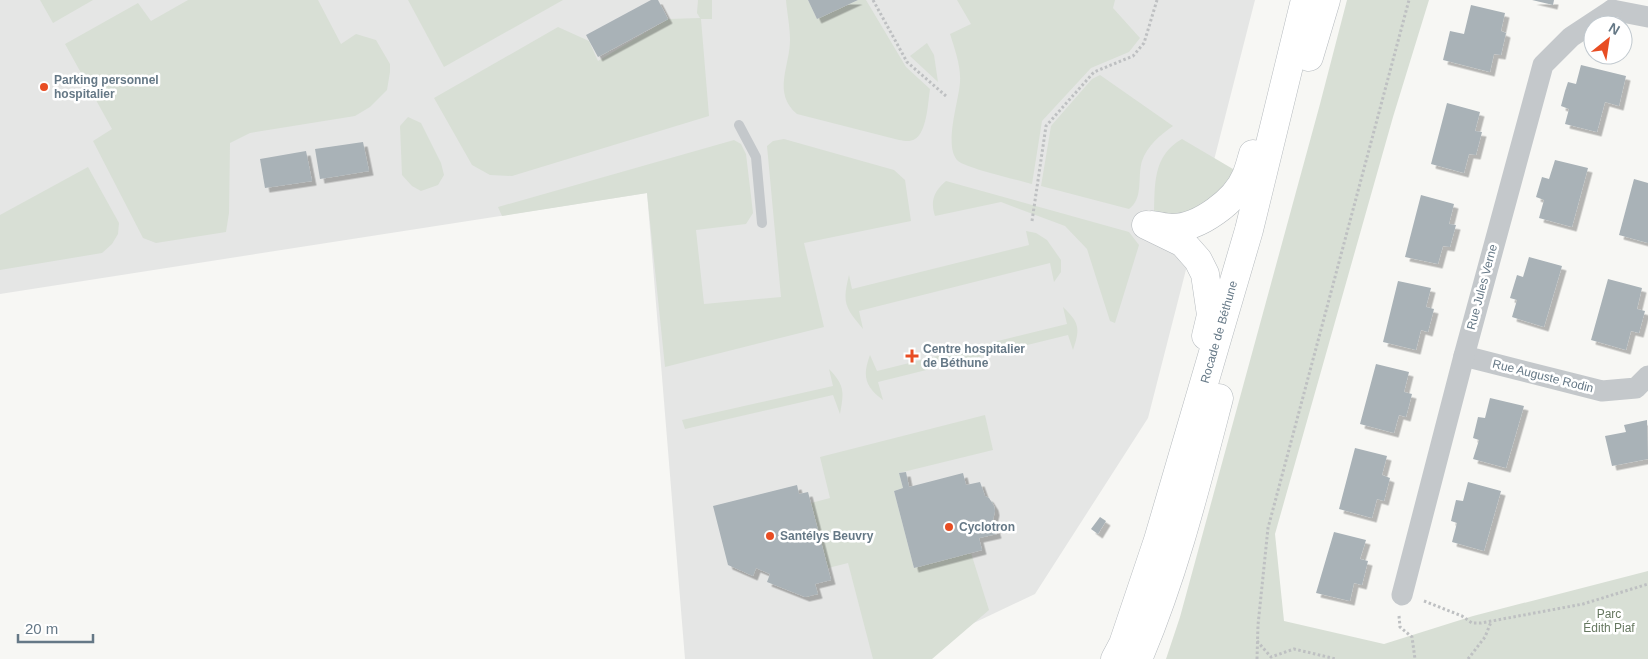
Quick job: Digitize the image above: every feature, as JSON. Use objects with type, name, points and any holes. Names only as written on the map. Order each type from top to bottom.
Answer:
[{"type":"main road","name":"Rocade de Béthune","points":[[1115,659],[1123,644],[1144,584],[1181,465],[1249,230],[1305,0]]},
{"type":"main road","name":"Rocade de Béthune","points":[[1138,659],[1150,633],[1175,558],[1285,143],[1326,0]]},
{"type":"main road","points":[[1181,465],[1193,397],[1211,315],[1210,307],[1205,274],[1198,260],[1183,243],[1146,225],[1174,228],[1192,223],[1221,207],[1235,194],[1246,177],[1254,153],[1271,80],[1294,44]]},
{"type":"street","points":[[1612,5],[1648,17]]},
{"type":"street","name":"Rue Jules Verne","points":[[1402,595],[1464,356],[1543,65],[1571,37],[1612,5]]},
{"type":"street","name":"Rue Auguste Rodin","points":[[1464,356],[1602,391],[1636,388],[1648,376]]},
{"type":"lane","points":[[739,124],[756,157],[762,223]]},
{"type":"path","points":[[873,0],[907,62],[946,96]]},
{"type":"path","points":[[1032,221],[1046,126],[1094,72],[1133,56],[1144,43],[1157,0]]},
{"type":"path","points":[[1257,659],[1257,641],[1268,528],[1409,0]]},
{"type":"path","points":[[1415,659],[1412,637],[1400,627],[1398,609],[1402,595],[1462,616],[1472,623],[1491,622],[1583,604],[1648,584]]},
{"type":"path","points":[[1468,659],[1485,637],[1491,622]]},
{"type":"path","points":[[1257,641],[1272,657],[1294,649],[1336,659]]},
{"type":"shaded area","name":"Centre hospitalier de Béthune","points":[[0,0],[1255,0],[1148,418],[1035,594],[898,659],[685,659],[647,193],[0,294]]},
{"type":"green space","points":[[40,0],[93,0],[53,23]]},
{"type":"green space","points":[[188,0],[318,0],[341,44],[356,34],[376,40],[390,64],[390,72],[387,90],[370,107],[355,116],[250,133],[230,143],[229,213],[226,232],[156,243],[143,238],[93,141],[112,129],[65,44],[138,3],[151,21]]},
{"type":"green space","points":[[408,0],[563,0],[444,67]]},
{"type":"green space","points":[[698,0],[712,0],[712,19],[701,19],[709,116],[512,176],[490,175],[472,165],[434,98],[558,27],[589,41],[598,61],[668,19],[700,18],[697,13]]},
{"type":"green space","points":[[786,0],[808,0],[817,19],[858,0],[866,0],[906,67],[930,89],[924,124],[915,139],[911,141],[899,140],[797,114],[785,97],[784,88],[790,40]]},
{"type":"green space","points":[[957,0],[1115,0],[1113,8],[1140,38],[1129,52],[1091,68],[1042,121],[1032,184],[963,164],[958,161],[954,154],[952,135],[960,70],[950,34],[971,24]]},
{"type":"green space","name":"Parc Édith Piaf","points":[[1347,0],[1429,0],[1393,117],[1275,534],[1284,621],[1384,644],[1473,616],[1648,571],[1648,659],[1166,659],[1180,617]]},
{"type":"green space","points":[[927,43],[934,55],[938,82],[910,56]]},
{"type":"green space","points":[[1100,75],[1173,126],[1163,133],[1147,150],[1142,161],[1137,199],[1129,209],[1041,186],[1051,126],[1092,79]]},
{"type":"green space","points":[[408,117],[421,123],[441,163],[444,175],[438,185],[421,191],[412,186],[402,175],[400,126]]},
{"type":"green space","points":[[784,139],[894,170],[905,180],[911,221],[804,243],[824,327],[665,367],[647,193],[502,216],[498,207],[734,140],[741,144],[746,154],[753,213],[746,224],[696,230],[704,304],[781,297],[767,146],[773,141]]},
{"type":"green space","points":[[1182,139],[1238,172],[1230,185],[1184,217],[1154,215],[1155,183],[1160,163],[1172,146]]},
{"type":"green space","points":[[88,167],[119,223],[118,234],[112,244],[102,253],[0,270],[0,215]]},
{"type":"green space","points":[[946,181],[1129,232],[1139,245],[1115,323],[1110,321],[1087,249],[1065,226],[1001,202],[935,216],[934,197]]},
{"type":"green space","points":[[1026,231],[1036,233],[1047,240],[1061,260],[1061,272],[1054,282],[1050,263],[859,311],[863,329],[849,310],[846,293],[849,275],[852,289],[1029,245]]},
{"type":"green space","points":[[1063,307],[1073,318],[1077,327],[1077,337],[1073,350],[1068,335],[878,382],[883,400],[872,390],[867,381],[866,369],[870,355],[877,371],[1067,324]]},
{"type":"green space","points":[[829,369],[838,380],[842,389],[840,414],[833,395],[685,429],[682,420],[833,386]]},
{"type":"green space","points":[[985,415],[993,450],[899,473],[903,488],[894,491],[914,568],[971,553],[989,610],[932,659],[873,659],[848,563],[828,568],[811,503],[830,498],[820,457]]},
{"type":"building","points":[[651,0],[658,0],[668,19],[598,57],[586,35]]},
{"type":"building","points":[[808,0],[858,0],[817,19]]},
{"type":"building","points":[[1532,0],[1554,0],[1553,5]]},
{"type":"building","points":[[1471,5],[1505,13],[1501,31],[1506,33],[1501,55],[1494,54],[1490,72],[1443,60],[1450,31],[1464,34]]},
{"type":"building","points":[[1581,65],[1626,76],[1619,106],[1605,102],[1597,132],[1565,124],[1569,109],[1561,106],[1565,91],[1568,82],[1576,84]]},
{"type":"building","points":[[1447,103],[1480,112],[1475,131],[1482,132],[1476,155],[1469,154],[1464,173],[1431,164]]},
{"type":"building","points":[[363,142],[369,171],[320,179],[315,149]]},
{"type":"building","points":[[306,151],[312,181],[265,188],[260,159]]},
{"type":"building","points":[[1555,160],[1588,168],[1572,227],[1539,218],[1544,200],[1536,197],[1542,177],[1549,179]]},
{"type":"building","points":[[1634,179],[1648,183],[1648,243],[1619,235]]},
{"type":"building","points":[[1421,195],[1454,204],[1449,224],[1456,225],[1450,247],[1443,246],[1438,264],[1405,257]]},
{"type":"building","points":[[1529,257],[1562,266],[1544,327],[1512,317],[1517,300],[1510,298],[1517,275],[1523,277]]},
{"type":"building","points":[[1608,279],[1642,288],[1637,309],[1645,311],[1639,333],[1631,331],[1626,350],[1591,340]]},
{"type":"building","points":[[1398,281],[1431,288],[1426,307],[1434,309],[1428,332],[1421,330],[1416,350],[1383,342]]},
{"type":"building","points":[[1376,364],[1409,372],[1404,392],[1412,394],[1406,417],[1399,415],[1394,433],[1360,424]]},
{"type":"building","points":[[1490,398],[1524,406],[1506,468],[1473,459],[1479,440],[1473,438],[1478,417],[1485,418]]},
{"type":"building","points":[[1647,420],[1648,459],[1612,466],[1605,436],[1626,432],[1624,425]]},
{"type":"building","points":[[1355,448],[1387,456],[1382,475],[1390,478],[1384,501],[1377,499],[1372,518],[1339,509]]},
{"type":"building","name":"Cyclotron","points":[[906,472],[909,487],[963,473],[966,485],[980,482],[985,496],[989,498],[994,506],[993,520],[997,534],[979,538],[982,550],[914,568],[894,491],[903,488],[899,473]]},
{"type":"building","points":[[1468,482],[1501,491],[1484,551],[1452,542],[1457,523],[1451,521],[1456,500],[1463,501]]},
{"type":"building","name":"Santélys Beuvry","points":[[797,485],[799,494],[808,492],[831,580],[815,584],[818,594],[805,597],[767,582],[770,574],[756,568],[753,576],[728,565],[713,506]]},
{"type":"building","points":[[1100,517],[1106,521],[1098,534],[1091,529]]},
{"type":"building","points":[[1334,532],[1366,540],[1360,559],[1368,561],[1362,585],[1354,583],[1350,601],[1316,593]]},
{"type":"place","name":"Parking personnel hospitalier","points":[[44,87]]},
{"type":"place","name":"Centre hospitalier de Béthune","points":[[912,356]]},
{"type":"place","name":"Cyclotron","points":[[949,527]]},
{"type":"place","name":"Santélys Beuvry","points":[[770,536]]}]
